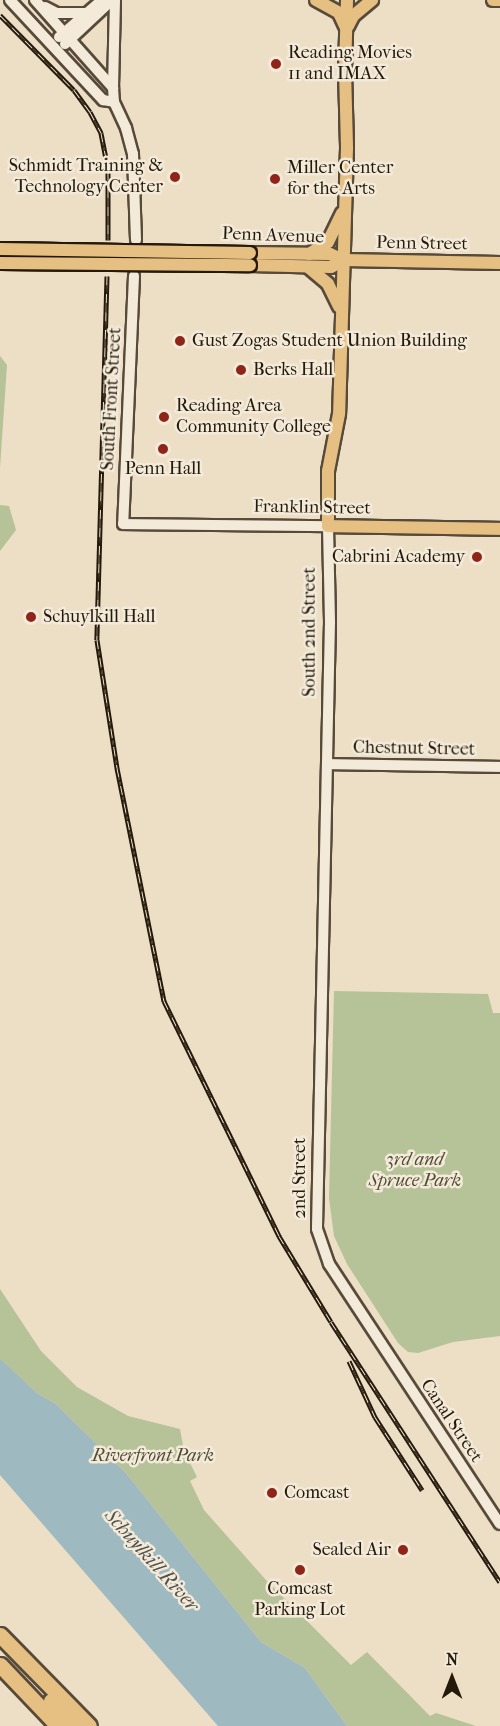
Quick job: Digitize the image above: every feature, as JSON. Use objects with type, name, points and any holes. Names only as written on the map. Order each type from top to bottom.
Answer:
[{"type":"highway","points":[[0,1635],[89,1726]]},
{"type":"highway","points":[[0,1641],[73,1726]]},
{"type":"highway","points":[[0,1665],[58,1726]]},
{"type":"highway","points":[[0,1674],[45,1726]]},
{"type":"main road","points":[[316,0],[339,13],[346,33]]},
{"type":"main road","name":"South 2nd Street","points":[[328,526],[328,471],[339,414],[345,209],[347,0]]},
{"type":"main road","points":[[346,33],[352,16],[372,0]]},
{"type":"main road","points":[[493,0],[500,0]]},
{"type":"main road","points":[[341,310],[328,284],[307,260],[328,242],[345,209]]},
{"type":"main road","name":"Penn Avenue","points":[[0,249],[250,259],[307,260],[330,255],[343,260]]},
{"type":"main road","name":"Penn Avenue","points":[[0,263],[250,259]]},
{"type":"main road","name":"Penn Street","points":[[343,260],[500,263]]},
{"type":"main road","name":"Franklin Street","points":[[328,526],[500,529]]},
{"type":"street","points":[[10,0],[103,100],[114,102]]},
{"type":"street","points":[[67,36],[85,13],[102,0]]},
{"type":"street","points":[[55,47],[114,0]]},
{"type":"street","points":[[114,0],[114,102],[126,128],[133,154],[136,240]]},
{"type":"street","points":[[37,2],[57,14],[85,13]]},
{"type":"street","points":[[37,2],[113,88]]},
{"type":"street","name":"South Front Street","points":[[123,524],[134,276]]},
{"type":"street","name":"Franklin Street","points":[[123,524],[328,526]]},
{"type":"street","name":"South 2nd Street","points":[[320,1004],[330,622],[328,526]]},
{"type":"street","name":"Chestnut Street","points":[[327,764],[500,767]]},
{"type":"street","name":"2nd Street","points":[[320,1004],[317,1229],[329,1264],[394,1367]]},
{"type":"street","name":"Canal Street","points":[[394,1367],[500,1524]]},
{"type":"green space","points":[[0,356],[7,365],[0,468]]},
{"type":"green space","points":[[0,505],[9,506],[16,530],[0,551]]},
{"type":"green space","name":"3rd and Spruce Park","points":[[334,991],[488,994],[493,1013],[500,1013],[500,1336],[453,1342],[418,1353],[408,1352],[398,1343],[347,1264],[334,1236],[329,1198]]},
{"type":"green space","name":"Riverfront Park","points":[[0,1289],[41,1351],[77,1387],[128,1416],[180,1429],[184,1451],[197,1477],[190,1481],[204,1510],[265,1579],[351,1665],[367,1652],[430,1716],[436,1713],[476,1726],[347,1726],[305,1668],[261,1642],[126,1473],[56,1404],[37,1393],[0,1360]]},
{"type":"water","name":"Schuylkill River","points":[[0,1359],[37,1393],[56,1404],[126,1473],[261,1642],[305,1668],[347,1726],[218,1726],[0,1475]]},
{"type":"railway","points":[[0,15],[74,90],[90,112],[101,133],[108,170],[108,240]]},
{"type":"railway","points":[[107,276],[97,640],[117,768],[164,1001],[279,1236],[331,1322],[500,1582]]},
{"type":"railway","points":[[349,1361],[375,1417],[422,1490]]},
{"type":"place","name":"Reading Movies 11 and IMAX","points":[[276,64]]},
{"type":"place","name":"Schmidt Training & Technology Center","points":[[175,177]]},
{"type":"place","name":"Miller Center for the Arts","points":[[275,179]]},
{"type":"place","name":"Gust Zogas Student Union Building","points":[[180,341]]},
{"type":"place","name":"Berks Hall","points":[[241,370]]},
{"type":"place","name":"Reading Area Community College","points":[[164,417]]},
{"type":"place","name":"Penn Hall","points":[[163,449]]},
{"type":"place","name":"Cabrini Academy","points":[[477,557]]},
{"type":"place","name":"Schuylkill Hall","points":[[31,617]]},
{"type":"place","name":"Comcast","points":[[272,1493]]},
{"type":"place","name":"Sealed Air","points":[[403,1550]]},
{"type":"place","name":"Comcast Parking Lot","points":[[300,1570]]}]
